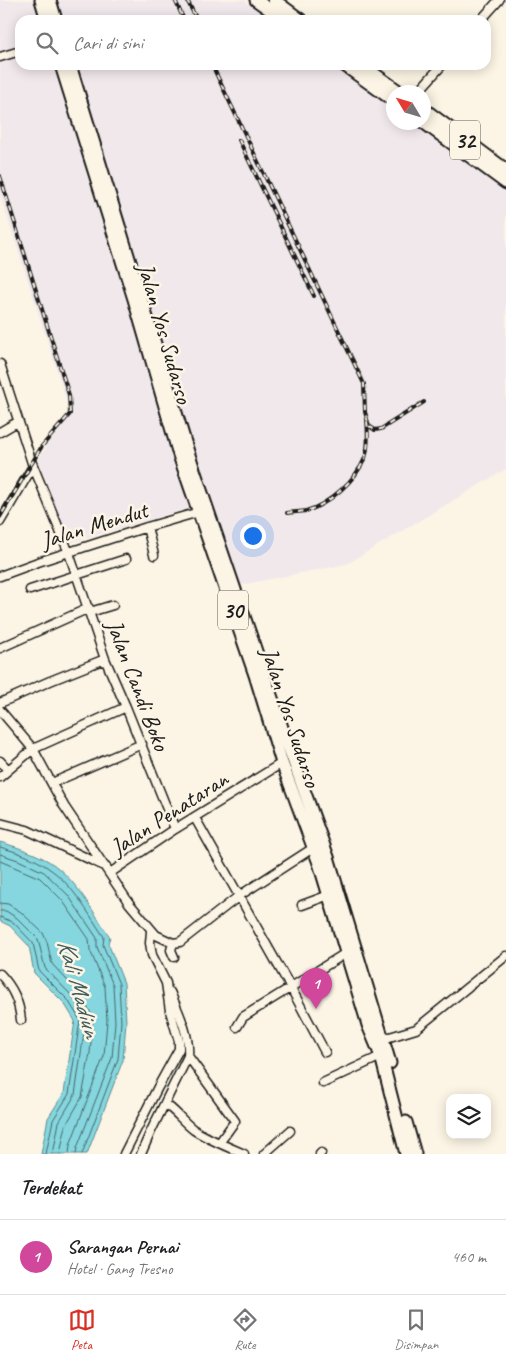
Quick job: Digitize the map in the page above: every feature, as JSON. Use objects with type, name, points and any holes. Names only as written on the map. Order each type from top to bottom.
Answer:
[{"type":"highway","points":[[41,0],[46,15]]},
{"type":"highway","points":[[50,0],[54,15]]},
{"type":"highway","points":[[256,0],[277,15]]},
{"type":"highway","points":[[274,0],[294,15]]},
{"type":"highway","name":"Jalan Yos Sudarso","points":[[64,70],[179,455],[328,857],[406,1154]]},
{"type":"highway","name":"Jalan Yos Sudarso","points":[[72,70],[188,452],[259,674],[282,764],[329,895],[346,953],[373,1023],[383,1039],[415,1154]]},
{"type":"highway","points":[[351,70],[386,95]]},
{"type":"highway","points":[[369,70],[390,85]]},
{"type":"highway","name":"32","points":[[431,114],[506,170]]},
{"type":"highway","name":"32","points":[[431,128],[506,183]]},
{"type":"street","points":[[486,15],[499,0]]},
{"type":"street","points":[[0,57],[15,52]]},
{"type":"street","points":[[424,85],[438,70]]},
{"type":"street","name":"Jalan Candi Boko","points":[[0,364],[33,466],[77,574],[105,660],[142,744],[175,829]]},
{"type":"street","points":[[0,432],[18,422]]},
{"type":"street","points":[[0,522],[33,466]]},
{"type":"street","name":"Jalan Mendut","points":[[0,576],[147,527],[199,512]]},
{"type":"street","points":[[147,527],[154,555]]},
{"type":"street","points":[[30,590],[126,559]]},
{"type":"street","points":[[0,648],[89,610],[113,605]]},
{"type":"street","points":[[0,703],[105,660]]},
{"type":"street","points":[[0,777],[33,749],[126,707]]},
{"type":"street","name":"Jalan Penataran","points":[[0,710],[33,749],[68,812],[108,870],[282,764]]},
{"type":"street","points":[[52,783],[142,744]]},
{"type":"street","points":[[0,761],[8,770]]},
{"type":"street","points":[[195,818],[325,1052]]},
{"type":"street","points":[[0,823],[27,830],[108,870],[151,937],[152,955],[178,1011],[188,1048],[188,1056],[141,1154]]},
{"type":"street","points":[[151,937],[161,938],[173,943],[180,942],[239,896],[313,848]]},
{"type":"street","points":[[302,905],[329,895]]},
{"type":"street","points":[[173,943],[171,950],[174,957]]},
{"type":"street","points":[[237,1027],[243,1017],[346,953]]},
{"type":"street","points":[[383,1039],[416,1029],[506,956]]},
{"type":"street","points":[[0,974],[15,994],[21,1020]]},
{"type":"street","points":[[124,1154],[179,1049],[179,1041],[170,1011],[166,983]]},
{"type":"street","points":[[188,1056],[235,1121],[220,1142]]},
{"type":"street","points":[[323,1083],[381,1056]]},
{"type":"street","points":[[165,1104],[196,1131],[220,1142],[234,1152],[244,1154]]},
{"type":"street","points":[[264,1154],[290,1131]]},
{"type":"shaded area","points":[[0,0],[244,0],[265,15],[15,15],[15,70],[340,70],[386,104],[386,130],[423,130],[506,190],[506,469],[347,564],[236,586],[210,502],[69,543],[38,460],[69,408],[0,195]]},
{"type":"water","name":"Kali Madiun","points":[[0,842],[50,862],[68,877],[110,937],[108,943],[124,983],[126,1022],[123,1060],[87,1154],[41,1154],[48,1118],[64,1093],[75,1021],[64,1003],[34,973],[29,946],[10,926],[0,921]]},
{"type":"railway","points":[[175,0],[182,15]]},
{"type":"railway","points":[[187,0],[194,15]]},
{"type":"railway","points":[[214,70],[364,384],[365,412],[369,426],[375,430],[381,429],[424,402]]},
{"type":"railway","points":[[239,140],[314,296]]},
{"type":"railway","points":[[0,176],[69,395],[70,414],[42,446],[0,517]]},
{"type":"railway","points":[[287,513],[306,511],[323,503],[340,491],[355,475],[365,458],[368,444],[367,420]]},
{"type":"place","name":"Sarangan Pernai","points":[[316,1009]]}]
